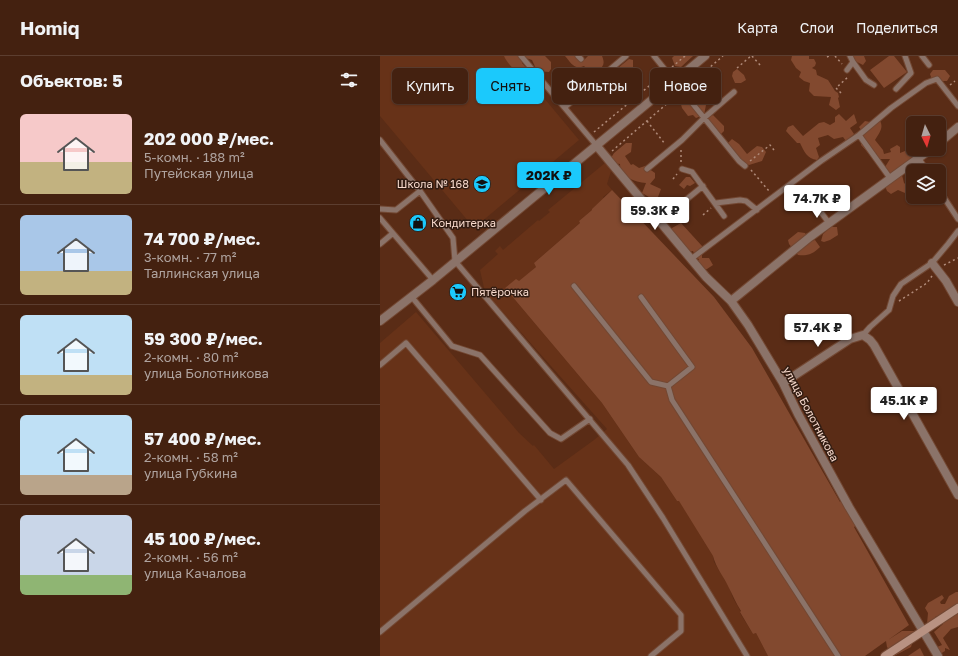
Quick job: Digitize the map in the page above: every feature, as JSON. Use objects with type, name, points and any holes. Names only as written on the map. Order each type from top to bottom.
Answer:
[{"type":"street","points":[[691,68],[705,56]]},
{"type":"street","points":[[380,321],[433,280],[650,102]]},
{"type":"street","points":[[946,137],[958,127]]},
{"type":"street","name":"улица Болотникова","points":[[596,145],[691,259],[731,301],[748,324],[783,383],[798,414],[849,507],[889,576],[924,630],[938,656]]},
{"type":"street","points":[[731,301],[829,223],[923,156]]},
{"type":"street","points":[[932,263],[946,281],[958,302]]},
{"type":"street","points":[[783,383],[850,339],[863,335],[874,345],[958,496]]},
{"type":"street","points":[[885,656],[958,608]]},
{"type":"lane","points":[[521,56],[596,145]]},
{"type":"lane","points":[[565,107],[626,56]]},
{"type":"lane","points":[[654,56],[663,68]]},
{"type":"lane","points":[[850,56],[866,80],[874,85]]},
{"type":"lane","points":[[896,89],[911,73],[904,56]]},
{"type":"lane","points":[[922,56],[930,65]]},
{"type":"lane","points":[[847,70],[853,62]]},
{"type":"lane","points":[[691,259],[821,161],[859,135],[891,108],[926,83],[937,79],[958,106]]},
{"type":"lane","points":[[648,169],[734,92]]},
{"type":"lane","points":[[693,104],[739,161],[745,166]]},
{"type":"lane","points":[[859,135],[890,178]]},
{"type":"lane","points":[[380,140],[454,238],[455,261],[628,465],[663,518],[747,656]]},
{"type":"lane","points":[[919,159],[922,164]]},
{"type":"lane","points":[[682,169],[692,172],[724,216]]},
{"type":"lane","points":[[660,221],[703,186]]},
{"type":"lane","points":[[380,209],[396,210],[420,191]]},
{"type":"lane","points":[[716,203],[740,200],[746,201],[757,210]]},
{"type":"lane","points":[[946,201],[958,219]]},
{"type":"lane","points":[[820,211],[829,223]]},
{"type":"lane","points":[[380,218],[392,234],[433,280]]},
{"type":"lane","points":[[863,335],[889,310],[893,296],[901,284],[932,263],[958,231]]},
{"type":"lane","points":[[380,244],[392,234]]},
{"type":"lane","points":[[574,286],[651,382],[668,386]]},
{"type":"lane","points":[[411,296],[452,346],[480,355],[550,433],[561,439],[590,419]]},
{"type":"lane","points":[[641,297],[692,367],[668,386]]},
{"type":"lane","points":[[380,365],[406,343],[540,500]]},
{"type":"lane","points":[[668,386],[672,400],[838,656]]},
{"type":"lane","points":[[380,632],[566,480],[680,615],[681,631],[651,656]]},
{"type":"path","points":[[671,68],[685,56]]},
{"type":"path","points":[[709,68],[723,56]]},
{"type":"path","points":[[737,68],[752,56],[762,66]]},
{"type":"path","points":[[589,136],[650,85]]},
{"type":"path","points":[[606,156],[667,104]]},
{"type":"path","points":[[647,121],[670,150]]},
{"type":"path","points":[[682,140],[680,159],[682,169]]},
{"type":"path","points":[[774,150],[770,145],[745,166],[752,171],[774,196]]},
{"type":"path","points":[[889,310],[900,300],[927,283],[937,270],[958,258]]},
{"type":"shaded area","name":"Школа № 168","points":[[380,56],[509,56],[519,68],[476,68],[476,104],[544,104],[544,98],[579,140],[474,228],[380,116]]},
{"type":"shaded area","points":[[504,56],[545,56],[551,62],[551,69],[549,72],[544,72],[544,68],[536,68],[532,60],[523,57],[522,63],[526,68],[513,68]]},
{"type":"shaded area","points":[[565,56],[578,56],[583,61],[588,56],[602,56],[603,61],[602,68],[586,68],[584,66],[578,67],[571,63]]},
{"type":"shaded area","points":[[674,56],[693,56],[681,67],[675,66],[672,58]]},
{"type":"shaded area","points":[[792,56],[809,56],[809,59],[814,59],[816,63],[812,68],[816,70],[817,75],[828,80],[838,93],[840,107],[836,110],[829,105],[831,97],[814,96],[809,91],[810,83],[799,77],[801,72],[796,68],[791,60]]},
{"type":"shaded area","points":[[852,56],[864,56],[866,61],[863,65],[855,61]]},
{"type":"shaded area","points":[[889,56],[894,56],[907,72],[884,88],[870,70]]},
{"type":"shaded area","points":[[629,59],[633,60],[633,68],[618,68]]},
{"type":"shaded area","points":[[737,69],[744,75],[746,80],[741,83],[735,83],[732,76],[733,72]]},
{"type":"shaded area","points":[[933,70],[945,70],[950,76],[947,81],[942,81],[939,84],[933,83],[930,74]]},
{"type":"shaded area","points":[[681,104],[706,104],[704,115],[696,118],[693,115],[688,116]]},
{"type":"shaded area","points":[[839,114],[846,121],[854,114],[857,123],[850,128],[854,134],[846,141],[843,137],[834,139],[828,135],[818,138],[820,145],[816,148],[819,157],[817,160],[808,156],[804,152],[800,143],[797,143],[786,131],[788,127],[793,125],[803,136],[819,123],[824,122],[830,125],[835,122],[835,117]]},
{"type":"shaded area","points":[[713,115],[724,126],[724,131],[720,135],[707,118]]},
{"type":"shaded area","points":[[877,116],[881,123],[881,128],[875,140],[883,150],[884,154],[891,152],[890,149],[897,145],[900,147],[900,153],[906,150],[906,156],[920,156],[916,164],[906,164],[906,171],[896,176],[902,175],[904,183],[906,185],[906,193],[898,190],[891,194],[887,191],[885,186],[887,177],[884,171],[890,159],[878,159],[876,153],[871,156],[861,145],[864,134],[859,127],[865,121],[870,122]]},
{"type":"shaded area","points":[[732,139],[739,144],[747,154],[757,146],[762,147],[766,152],[762,161],[749,165],[742,161],[736,156],[728,143]]},
{"type":"shaded area","points":[[626,143],[632,143],[631,152],[625,156],[631,165],[633,164],[639,168],[645,166],[655,173],[655,178],[650,184],[661,189],[658,197],[654,200],[642,193],[646,183],[629,178],[621,169],[620,164],[614,163],[611,158],[614,153]]},
{"type":"shaded area","points":[[605,163],[611,171],[607,184],[612,190],[579,221],[580,223],[534,263],[536,267],[519,282],[505,288],[602,403],[639,457],[661,477],[677,501],[679,500],[713,556],[714,562],[729,587],[741,612],[740,613],[753,634],[756,633],[768,656],[380,656],[380,343],[416,312],[519,433],[533,446],[534,445],[554,469],[594,440],[607,429],[485,292],[480,270],[498,254],[495,251],[500,246],[503,250],[538,220],[539,221],[550,212],[548,210]]},
{"type":"shaded area","points":[[686,177],[690,177],[695,183],[690,186],[687,185],[684,189],[679,185]]},
{"type":"shaded area","points":[[612,190],[714,297],[752,348],[840,502],[843,500],[857,525],[854,527],[909,625],[888,640],[902,631],[914,631],[915,634],[911,647],[894,656],[887,647],[886,641],[865,656],[768,656],[756,633],[753,634],[740,612],[741,611],[713,556],[679,501],[677,501],[661,477],[639,457],[602,403],[505,288],[516,279],[519,281],[536,267],[534,263],[580,223],[579,221]]},
{"type":"shaded area","points":[[681,223],[702,246],[702,258],[709,258],[713,265],[707,269],[702,270],[698,261],[699,259],[696,258],[693,251],[689,252],[672,233],[672,228]]},
{"type":"shaded area","points":[[831,227],[837,227],[838,235],[830,240],[824,242],[821,241],[823,234]]},
{"type":"shaded area","points":[[798,232],[805,233],[807,236],[801,239],[805,243],[815,240],[820,247],[810,254],[798,255],[789,244],[788,240]]},
{"type":"shaded area","points":[[958,592],[958,627],[951,629],[943,638],[950,650],[945,648],[945,651],[940,654],[937,647],[942,645],[934,632],[943,624],[939,617],[936,616],[932,626],[927,624],[928,613],[925,608],[928,603],[942,595],[944,598],[940,602],[941,604],[945,604],[949,596]]},
{"type":"shaded area","points":[[920,648],[924,656],[908,656]]},
{"type":"place","name":"Школа № 168","points":[[482,184]]},
{"type":"place","name":"Кондитерка","points":[[418,223]]},
{"type":"place","name":"Пятёрочка","points":[[458,292]]}]
